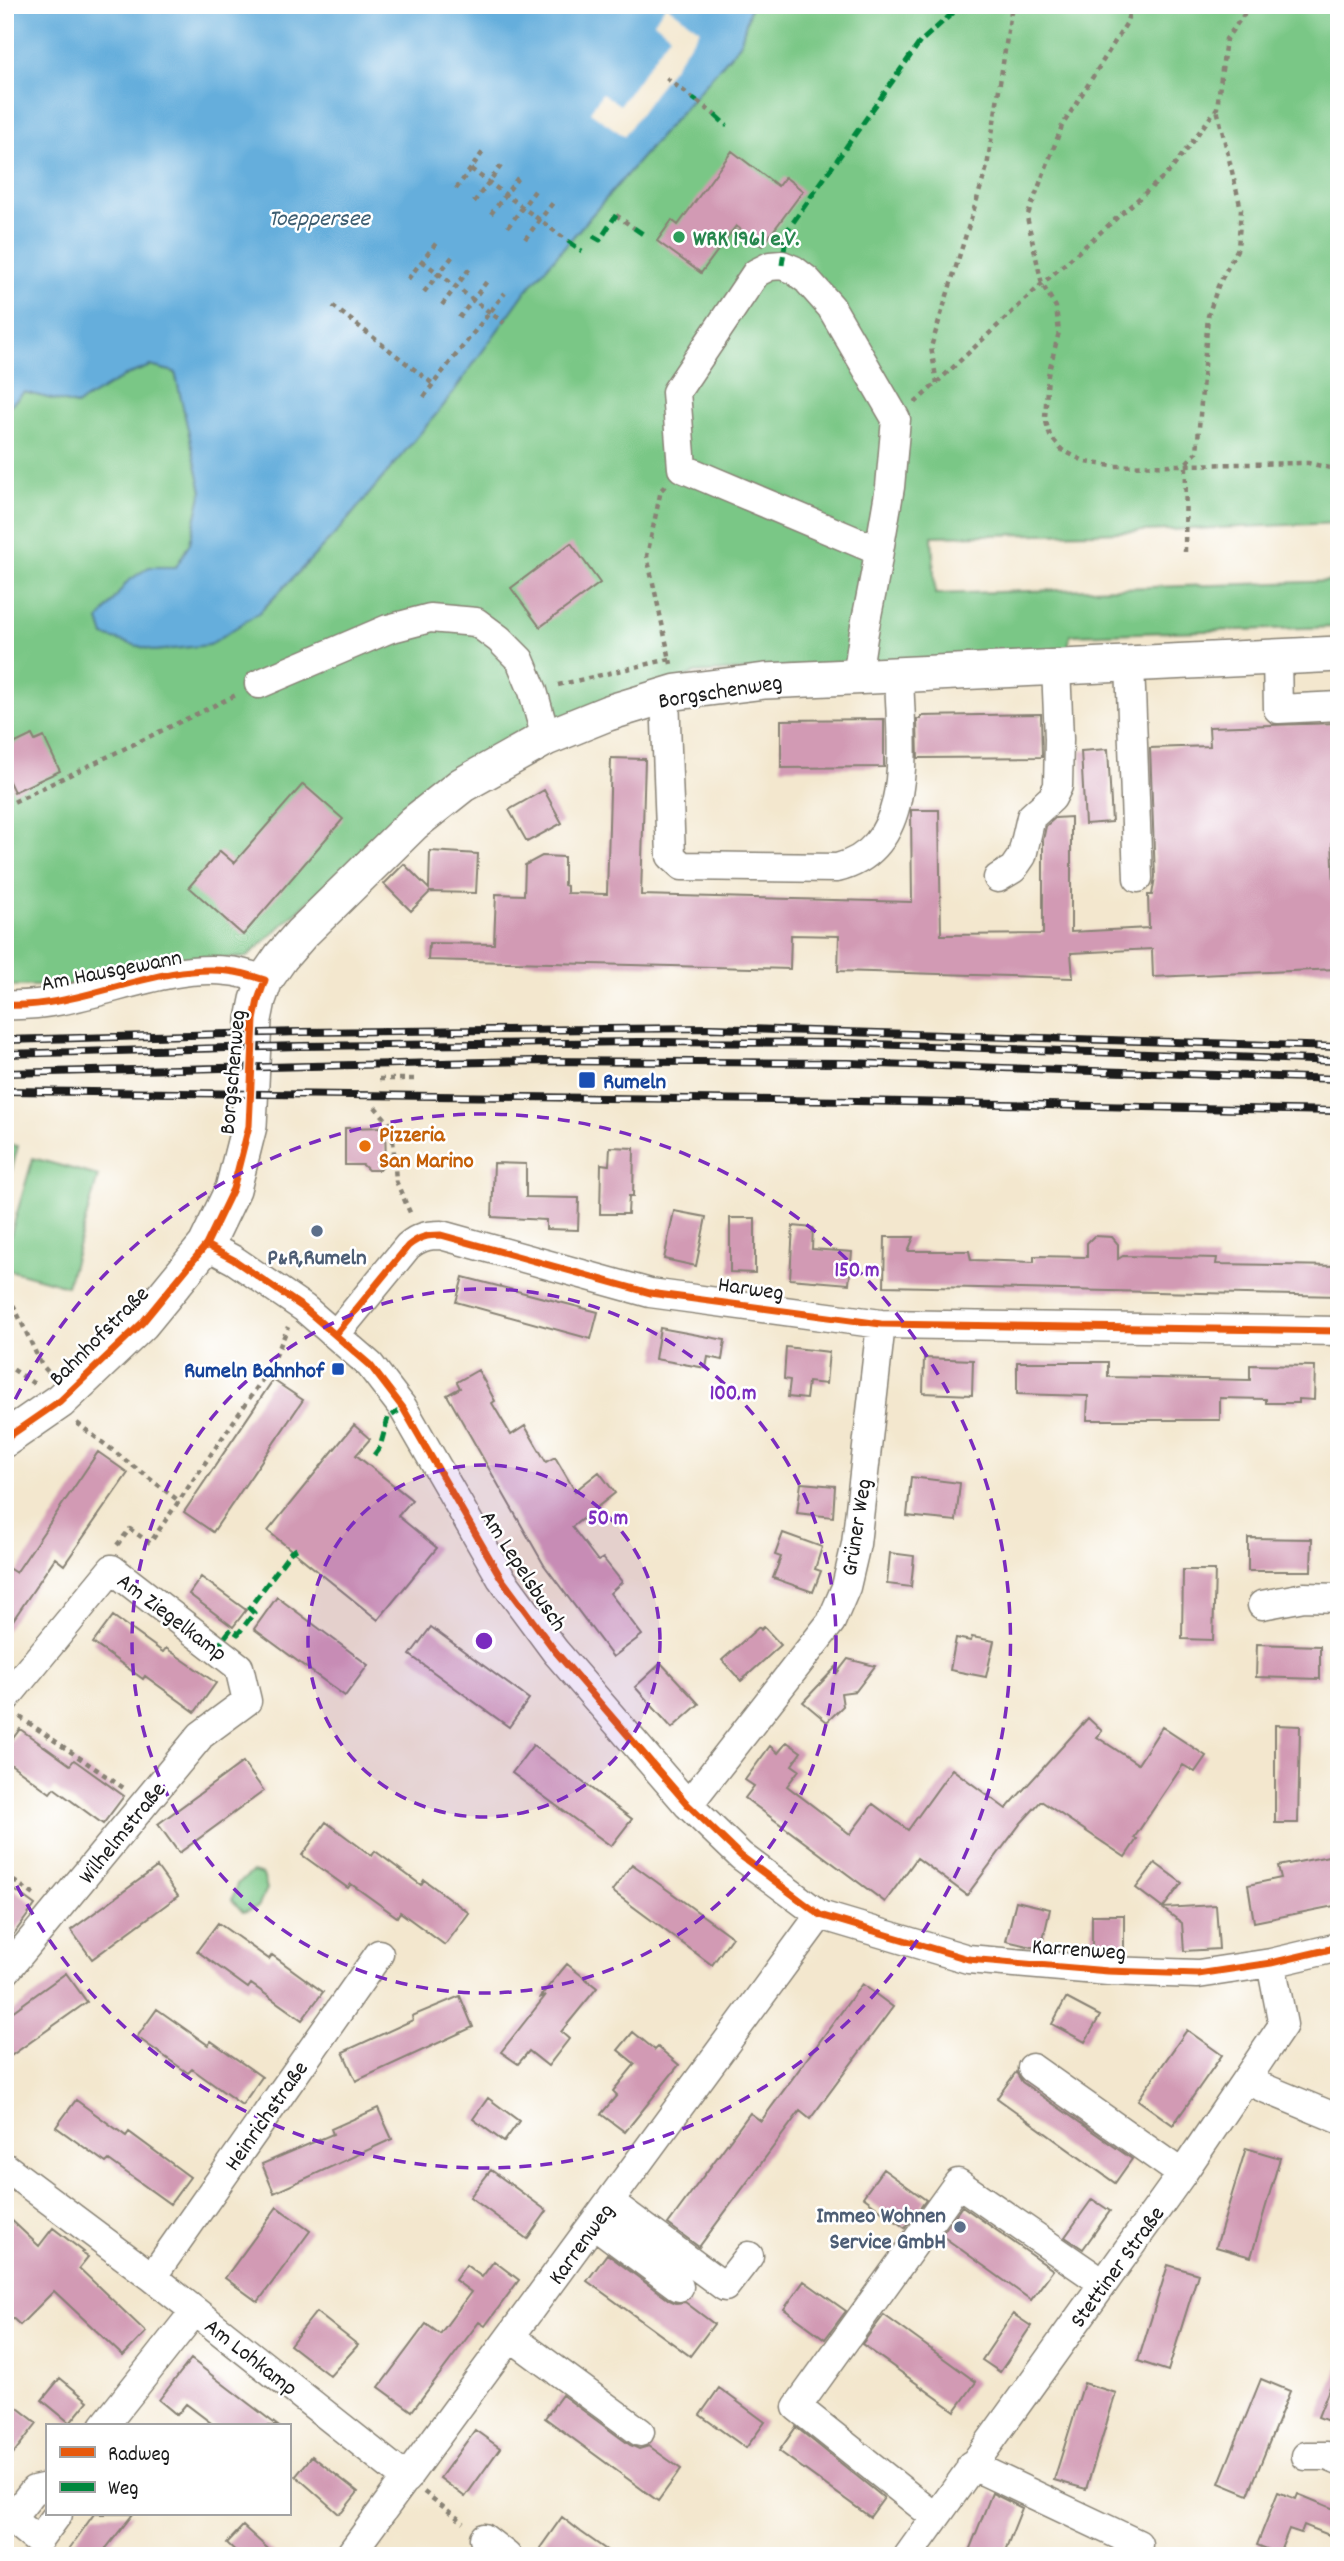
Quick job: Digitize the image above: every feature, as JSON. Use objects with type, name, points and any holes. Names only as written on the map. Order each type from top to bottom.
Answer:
[{"type":"main road","name":"Borgschenweg","points":[[206,1245],[233,1189],[249,1126],[254,1020],[257,1000],[265,980],[301,934],[414,823],[462,785],[546,738],[608,713],[671,694],[765,681],[1339,654]]},
{"type":"main road","name":"Bahnhofstraße","points":[[5,1439],[60,1401],[133,1331],[206,1245]]},
{"type":"street","points":[[858,676],[860,648],[874,590],[890,487],[896,419],[831,307],[807,280],[794,270],[782,265],[770,266],[757,274],[676,392],[682,468],[719,486],[879,551]]},
{"type":"street","points":[[259,684],[388,629],[430,618],[475,622],[499,639],[520,660],[533,691],[546,738]]},
{"type":"street","points":[[1277,657],[1278,709],[1339,706]]},
{"type":"street","points":[[1129,664],[1138,878]]},
{"type":"street","points":[[998,878],[1013,869],[1022,856],[1031,817],[1052,798],[1058,786],[1056,667]]},
{"type":"street","points":[[671,694],[671,856],[682,866],[836,868],[853,864],[874,849],[890,822],[901,787],[899,674]]},
{"type":"street","name":"Am Hausgewann","points":[[5,1005],[22,1006],[73,999],[172,974],[229,971],[265,980]]},
{"type":"street","name":"Harweg","points":[[422,1236],[441,1235],[650,1293],[881,1324],[1339,1331]]},
{"type":"street","points":[[336,1334],[408,1246],[422,1236]]},
{"type":"street","name":"Am Lepelsbusch","points":[[206,1245],[234,1259],[304,1308],[370,1365],[403,1408],[501,1578],[555,1651],[688,1805],[741,1856],[820,1915]]},
{"type":"street","name":"Grüner Weg","points":[[688,1805],[831,1622],[846,1587],[856,1544],[881,1324]]},
{"type":"street","name":"Am Ziegelkamp","points":[[10,1706],[113,1569],[239,1667],[247,1701]]},
{"type":"street","points":[[1262,1605],[1304,1597],[1339,1598]]},
{"type":"street","name":"Wilhelmstraße","points":[[5,1972],[201,1735],[247,1701]]},
{"type":"street","name":"Karrenweg","points":[[349,2556],[820,1915],[968,1959],[1108,1971],[1198,1974],[1271,1963],[1339,1947]]},
{"type":"street","name":"Heinrichstraße","points":[[152,2277],[379,1954]]},
{"type":"street","name":"Stettiner Straße","points":[[908,2556],[934,2516],[1182,2174],[1283,2025],[1271,1963]]},
{"type":"street","points":[[1032,2068],[1182,2174]]},
{"type":"street","points":[[1247,2081],[1339,2119]]},
{"type":"street","name":"Am Lohkamp","points":[[5,2167],[152,2277],[407,2479]]},
{"type":"street","points":[[934,2516],[797,2407],[958,2183],[1103,2283]]},
{"type":"street","points":[[602,2213],[725,2287],[749,2256]]},
{"type":"street","points":[[602,2213],[680,2287]]},
{"type":"street","name":"Am Lohkamp","points":[[106,2424],[195,2311]]},
{"type":"street","points":[[510,2337],[640,2432]]},
{"type":"street","points":[[1306,2456],[1327,2456],[1339,2461]]},
{"type":"street","points":[[971,2465],[1138,2544],[1133,2556]]},
{"type":"street","points":[[46,2487],[34,2490],[11,2519],[38,2541],[57,2516]]},
{"type":"street","points":[[484,2538],[507,2556]]},
{"type":"path","points":[[937,384],[931,347],[987,167],[1012,5]]},
{"type":"path","points":[[1132,5],[1126,24],[1062,125],[1027,217],[1042,284],[1056,307],[1059,332],[1048,375],[1045,418],[1050,436],[1062,450],[1086,462],[1113,466],[1308,463],[1339,470]]},
{"type":"path","points":[[1185,552],[1186,463],[1197,452],[1208,316],[1218,286],[1238,247],[1241,209],[1217,108],[1226,39],[1251,5]]},
{"type":"path","points":[[666,78],[715,116]]},
{"type":"path","points":[[896,419],[1171,170],[1217,108]]},
{"type":"path","points":[[456,189],[485,149]]},
{"type":"path","points":[[474,202],[503,163]]},
{"type":"path","points":[[471,169],[568,241]]},
{"type":"path","points":[[491,214],[520,175]]},
{"type":"path","points":[[508,227],[537,188]]},
{"type":"path","points":[[525,239],[555,200]]},
{"type":"path","points":[[616,215],[634,228]]},
{"type":"path","points":[[408,279],[437,242]]},
{"type":"path","points":[[424,292],[453,256]]},
{"type":"path","points":[[422,261],[504,323]]},
{"type":"path","points":[[442,305],[470,268]]},
{"type":"path","points":[[459,318],[488,280]]},
{"type":"path","points":[[424,397],[505,293]]},
{"type":"path","points":[[333,306],[433,384]]},
{"type":"path","points":[[671,694],[670,659],[648,556],[661,490],[682,468]]},
{"type":"path","points":[[533,691],[670,659]]},
{"type":"path","points":[[5,806],[259,684]]},
{"type":"path","points":[[379,1079],[417,1079]]},
{"type":"path","points":[[375,1107],[392,1126],[396,1181],[422,1236]]},
{"type":"path","points":[[113,1569],[104,1561],[130,1529],[150,1543],[271,1367],[287,1328],[304,1308]]},
{"type":"path","points":[[10,1706],[67,1750],[81,1756],[145,1803]]},
{"type":"path","points":[[5,1875],[55,1912]]},
{"type":"path","points":[[407,2479],[484,2538]]},
{"type":"green space","points":[[751,5],[1339,5],[1339,523],[1094,533],[932,536],[935,594],[1339,581],[1339,627],[1070,635],[1068,652],[695,673],[451,772],[247,957],[168,962],[62,986],[5,986],[5,410],[24,392],[76,405],[127,375],[150,366],[175,372],[202,491],[190,543],[176,567],[149,568],[260,612],[337,532],[444,405],[525,292],[740,44]]},
{"type":"green space","points":[[5,1144],[18,1146],[5,1196]]},
{"type":"green space","points":[[33,1158],[98,1176],[67,1286],[5,1269],[5,1254]]},
{"type":"green space","points":[[253,1872],[263,1875],[267,1889],[258,1907],[243,1912],[232,1900],[237,1884]]},
{"type":"water","name":"Toeppersee","points":[[5,5],[751,5],[740,44],[525,292],[444,405],[337,532],[260,612],[209,645],[155,651],[104,636],[99,620],[127,582],[149,567],[176,567],[190,543],[202,491],[175,372],[150,366],[127,375],[76,405],[24,392],[5,410]]},
{"type":"pier","points":[[666,5],[700,30],[624,136],[590,112],[602,93],[620,105],[670,35],[654,22]]},
{"type":"building","points":[[732,151],[778,186],[785,177],[803,191],[762,246],[736,226],[701,273],[657,241],[672,220],[678,225]]},
{"type":"building","points":[[571,543],[600,583],[540,627],[511,588]]},
{"type":"building","points":[[1041,714],[1042,757],[918,758],[917,719],[921,719],[921,716]]},
{"type":"building","points":[[884,719],[884,767],[781,768],[781,720]]},
{"type":"building","points":[[1339,723],[1339,811],[1331,811],[1337,969],[1153,977],[1152,949],[1071,953],[1073,978],[838,971],[839,936],[791,935],[790,969],[428,960],[429,943],[494,944],[496,894],[524,895],[525,865],[542,856],[564,857],[564,885],[567,886],[567,893],[607,894],[611,758],[645,759],[641,895],[912,902],[911,810],[939,810],[941,935],[1043,934],[1043,840],[1046,826],[1055,818],[1071,817],[1071,932],[1149,928],[1148,895],[1152,895],[1155,877],[1150,748],[1210,746],[1209,727]]},
{"type":"building","points":[[32,735],[35,741],[44,737],[60,771],[14,792],[5,773],[5,748]]},
{"type":"building","points":[[1108,749],[1112,822],[1085,824],[1081,751]]},
{"type":"building","points":[[303,784],[343,819],[243,935],[189,887],[220,851],[234,863]]},
{"type":"building","points":[[544,790],[562,823],[527,842],[509,810]]},
{"type":"building","points":[[430,851],[478,854],[476,893],[430,892],[411,911],[384,884],[404,864],[429,889]]},
{"type":"building","name":"Pizzeria San Marino","points":[[385,1127],[386,1163],[380,1170],[368,1170],[363,1165],[345,1165],[345,1128]]},
{"type":"building","points":[[610,1147],[634,1148],[633,1196],[629,1196],[628,1214],[600,1214],[601,1164],[609,1165]]},
{"type":"building","points":[[494,1163],[526,1164],[526,1197],[579,1198],[578,1230],[546,1229],[546,1220],[492,1217]]},
{"type":"building","points":[[674,1211],[706,1217],[696,1266],[664,1259]]},
{"type":"building","points":[[730,1218],[755,1218],[755,1273],[730,1272]]},
{"type":"building","points":[[793,1226],[813,1228],[812,1249],[852,1252],[849,1284],[790,1279]]},
{"type":"building","points":[[1094,1236],[1112,1237],[1118,1244],[1118,1259],[1123,1256],[1217,1258],[1216,1264],[1339,1266],[1339,1296],[884,1286],[885,1237],[914,1237],[908,1251],[969,1251],[971,1260],[1034,1262],[1034,1256],[1087,1257],[1087,1243]]},
{"type":"building","points":[[463,1277],[598,1312],[591,1339],[456,1302]]},
{"type":"building","points":[[660,1328],[725,1340],[722,1360],[708,1357],[706,1368],[655,1359]]},
{"type":"building","points":[[786,1347],[829,1352],[826,1384],[808,1382],[806,1399],[788,1397],[790,1380],[784,1379]]},
{"type":"building","points":[[924,1358],[973,1360],[972,1395],[923,1393]]},
{"type":"building","points":[[1017,1362],[1108,1362],[1108,1377],[1250,1380],[1250,1365],[1315,1366],[1314,1400],[1266,1403],[1266,1399],[1220,1398],[1220,1420],[1087,1420],[1088,1396],[1017,1394]]},
{"type":"building","points":[[478,1370],[495,1401],[492,1403],[511,1435],[525,1426],[546,1462],[555,1457],[575,1491],[599,1472],[615,1493],[572,1527],[598,1561],[603,1558],[622,1582],[610,1593],[642,1635],[613,1657],[544,1565],[447,1395],[460,1388],[457,1382]]},
{"type":"building","points":[[273,1380],[303,1400],[213,1532],[184,1512]]},
{"type":"building","points":[[354,1425],[370,1439],[356,1455],[412,1500],[398,1516],[437,1548],[378,1620],[268,1531]]},
{"type":"building","points":[[98,1452],[128,1473],[64,1565],[55,1558],[5,1632],[5,1566],[16,1573]]},
{"type":"building","points":[[911,1477],[960,1483],[956,1521],[907,1516]]},
{"type":"building","points":[[801,1483],[835,1486],[833,1517],[797,1513]]},
{"type":"building","points":[[783,1533],[822,1547],[815,1569],[821,1571],[813,1592],[773,1578],[781,1557],[775,1555]]},
{"type":"building","points":[[1248,1538],[1312,1539],[1311,1571],[1248,1571]]},
{"type":"building","points":[[890,1553],[914,1556],[911,1587],[887,1584]]},
{"type":"building","points":[[1183,1570],[1215,1570],[1213,1640],[1182,1639]]},
{"type":"building","points":[[201,1577],[246,1610],[233,1627],[189,1594]]},
{"type":"building","points":[[277,1597],[368,1665],[345,1696],[254,1629]]},
{"type":"building","points":[[113,1616],[163,1652],[166,1648],[216,1683],[195,1712],[93,1643]]},
{"type":"building","points":[[431,1627],[529,1699],[509,1727],[410,1655]]},
{"type":"building","points":[[759,1627],[761,1630],[764,1627],[781,1645],[741,1681],[722,1660]]},
{"type":"building","points":[[972,1637],[994,1641],[986,1677],[950,1670],[956,1638],[971,1641]]},
{"type":"building","points":[[1257,1644],[1320,1646],[1320,1679],[1256,1677]]},
{"type":"building","points":[[848,1659],[875,1666],[856,1691],[841,1693],[843,1706],[827,1722],[803,1702],[836,1667],[837,1673]]},
{"type":"building","points":[[661,1663],[699,1704],[672,1728],[635,1687]]},
{"type":"building","points":[[1088,1718],[1102,1731],[1097,1737],[1138,1764],[1162,1727],[1206,1756],[1195,1772],[1183,1765],[1134,1838],[1137,1839],[1125,1857],[1041,1801],[1021,1823],[967,1895],[917,1858],[885,1902],[745,1798],[754,1786],[745,1780],[770,1746],[778,1753],[787,1742],[801,1752],[792,1765],[799,1770],[787,1786],[850,1834],[873,1804],[908,1830],[952,1769],[1006,1809]]},
{"type":"building","points":[[1275,1725],[1300,1726],[1298,1823],[1275,1823]]},
{"type":"building","points":[[20,1729],[70,1765],[74,1760],[124,1796],[103,1824],[54,1788],[50,1793],[5,1760],[5,1749]]},
{"type":"building","points":[[533,1745],[632,1819],[611,1846],[512,1773]]},
{"type":"building","points":[[243,1762],[264,1791],[179,1853],[158,1824]]},
{"type":"building","points":[[326,1822],[372,1856],[375,1851],[421,1885],[424,1880],[469,1913],[445,1945],[400,1912],[397,1917],[351,1884],[348,1888],[302,1855]]},
{"type":"building","points":[[1339,1854],[1339,1905],[1254,1922],[1248,1885],[1281,1878],[1278,1866]]},
{"type":"building","points":[[1155,1863],[1182,1883],[1163,1908],[1216,1905],[1219,1949],[1184,1951],[1182,1923],[1136,1888]]},
{"type":"building","points":[[632,1864],[732,1937],[712,1965],[612,1891]]},
{"type":"building","points":[[157,1867],[178,1896],[92,1959],[71,1930]]},
{"type":"building","points":[[5,1883],[35,1905],[5,1946]]},
{"type":"building","points":[[1016,1901],[1050,1909],[1041,1949],[1006,1941]]},
{"type":"building","points":[[1092,1915],[1124,1915],[1124,1950],[1092,1949]]},
{"type":"building","points":[[218,1923],[269,1959],[272,1955],[323,1992],[302,2020],[251,1984],[248,1988],[197,1951]]},
{"type":"building","points":[[567,1964],[597,1988],[561,2032],[569,2039],[548,2066],[529,2051],[518,2064],[501,2052]]},
{"type":"building","points":[[66,1973],[87,2002],[5,2060],[5,2017]]},
{"type":"building","points":[[862,1984],[893,2007],[810,2119],[800,2111],[699,2247],[668,2224],[750,2113],[761,2121]]},
{"type":"building","points":[[460,1996],[473,2027],[356,2081],[343,2052],[413,2020],[412,2016]]},
{"type":"building","points":[[1066,1998],[1100,2016],[1085,2042],[1052,2024]]},
{"type":"building","points":[[157,2009],[208,2045],[211,2041],[262,2077],[242,2105],[192,2069],[188,2073],[137,2037]]},
{"type":"building","points":[[1187,2030],[1222,2055],[1173,2125],[1138,2100]]},
{"type":"building","points":[[633,2032],[655,2050],[658,2047],[679,2065],[625,2132],[601,2114],[617,2095],[613,2091],[635,2064],[618,2050]]},
{"type":"building","points":[[1016,2072],[1022,2082],[1132,2159],[1115,2183],[997,2098]]},
{"type":"building","points":[[488,2098],[519,2121],[504,2142],[473,2119]]},
{"type":"building","points":[[76,2100],[126,2136],[129,2132],[190,2177],[170,2204],[109,2160],[106,2163],[56,2127]]},
{"type":"building","points":[[378,2108],[392,2139],[274,2193],[262,2164],[333,2134],[331,2129]]},
{"type":"building","points":[[1246,2148],[1280,2158],[1251,2257],[1216,2247]]},
{"type":"building","points":[[883,2169],[926,2200],[905,2228],[863,2197]]},
{"type":"building","points":[[491,2170],[547,2211],[527,2239],[470,2197]]},
{"type":"building","points":[[1092,2199],[1110,2211],[1083,2249],[1065,2237]]},
{"type":"building","points":[[962,2206],[1053,2270],[1031,2300],[941,2235]]},
{"type":"building","points":[[277,2207],[310,2231],[258,2302],[225,2278]]},
{"type":"building","points":[[5,2214],[39,2246],[53,2228],[84,2252],[82,2253],[88,2257],[79,2268],[146,2332],[123,2356],[54,2291],[20,2325],[5,2311]]},
{"type":"building","points":[[607,2254],[669,2300],[676,2303],[685,2302],[714,2324],[690,2356],[587,2281]]},
{"type":"building","points":[[494,2261],[519,2280],[485,2326],[479,2322],[412,2411],[379,2387],[426,2324],[440,2334],[471,2292],[455,2280],[466,2265],[482,2277]]},
{"type":"building","points":[[1168,2265],[1198,2274],[1168,2371],[1138,2361]]},
{"type":"building","points":[[804,2281],[846,2311],[825,2339],[784,2309]]},
{"type":"building","points":[[316,2312],[358,2345],[330,2376],[290,2345]]},
{"type":"building","points":[[1013,2314],[1031,2326],[1000,2372],[982,2360]]},
{"type":"building","points":[[884,2315],[976,2382],[955,2411],[862,2344]]},
{"type":"building","points":[[191,2359],[275,2424],[212,2424],[186,2404],[177,2415],[159,2400]]},
{"type":"building","points":[[1339,2367],[1339,2425],[1318,2417]]},
{"type":"building","points":[[60,2378],[88,2401],[70,2423],[42,2400]]},
{"type":"building","points":[[1261,2379],[1290,2391],[1248,2495],[1219,2483]]},
{"type":"building","points":[[1084,2383],[1116,2393],[1086,2489],[1054,2480]]},
{"type":"building","points":[[719,2388],[765,2422],[746,2448],[700,2415]]},
{"type":"building","points":[[562,2395],[630,2445],[639,2449],[649,2446],[681,2469],[658,2501],[545,2418]]},
{"type":"building","points":[[5,2398],[37,2423],[5,2464]]},
{"type":"building","points":[[796,2427],[884,2498],[870,2517],[779,2451]]},
{"type":"building","points":[[475,2430],[500,2448],[465,2497],[440,2478]]},
{"type":"building","points":[[312,2456],[358,2492],[339,2514],[296,2476]]},
{"type":"building","points":[[1278,2492],[1296,2499],[1298,2494],[1339,2511],[1339,2539],[1304,2525],[1301,2533],[1289,2529],[1279,2554],[1257,2545]]},
{"type":"building","points":[[992,2493],[1022,2508],[1003,2556],[967,2556]]},
{"type":"building","points":[[93,2516],[131,2516],[100,2556],[64,2556]]},
{"type":"building","points":[[562,2517],[615,2556],[551,2556],[540,2548]]},
{"type":"building","points":[[243,2526],[276,2556],[241,2556],[227,2543]]},
{"type":"railway","points":[[5,1040],[300,1032],[710,1028],[1339,1047]]},
{"type":"railway","points":[[5,1054],[300,1046],[639,1042],[845,1043],[1339,1061]]},
{"type":"railway","points":[[5,1073],[533,1061],[848,1063],[1339,1079]]},
{"type":"railway","points":[[5,1091],[856,1101],[1339,1111]]},
{"type":"marked path","points":[[782,265],[787,231],[920,42],[962,5]]},
{"type":"marked path","points":[[693,98],[697,101]]},
{"type":"marked path","points":[[715,115],[727,126]]},
{"type":"marked path","points":[[593,236],[600,240],[616,215]]},
{"type":"marked path","points":[[634,228],[643,234]]},
{"type":"marked path","points":[[568,241],[582,251]]},
{"type":"marked path","points":[[374,1455],[380,1447],[388,1418],[403,1408]]},
{"type":"marked path","points":[[216,1649],[231,1629],[238,1634],[254,1613],[249,1608],[291,1552],[297,1549]]},
{"type":"cycle path","points":[[5,1005],[62,1000],[145,979],[200,970],[247,974],[265,980],[254,1020],[249,1126],[233,1189],[206,1245],[142,1323],[60,1401],[5,1439]]},
{"type":"cycle path","points":[[336,1334],[408,1246],[431,1235],[441,1235],[650,1293],[881,1324],[1339,1331]]},
{"type":"cycle path","points":[[206,1245],[234,1260],[304,1308],[370,1365],[403,1408],[501,1578],[555,1651],[688,1805],[741,1856],[820,1915],[968,1959],[1108,1971],[1198,1974],[1271,1963],[1339,1947]]},
{"type":"place","name":"WRK 1961 e.V.","points":[[679,237]]},
{"type":"place","name":"Rumeln","points":[[587,1080]]},
{"type":"place","name":"Pizzeria San Marino","points":[[365,1146]]},
{"type":"place","name":"P&R,Rumeln","points":[[317,1231]]},
{"type":"place","name":"Rumeln Bahnhof","points":[[338,1369]]},
{"type":"place","name":"Immeo Wohnen Service GmbH","points":[[960,2227]]}]
